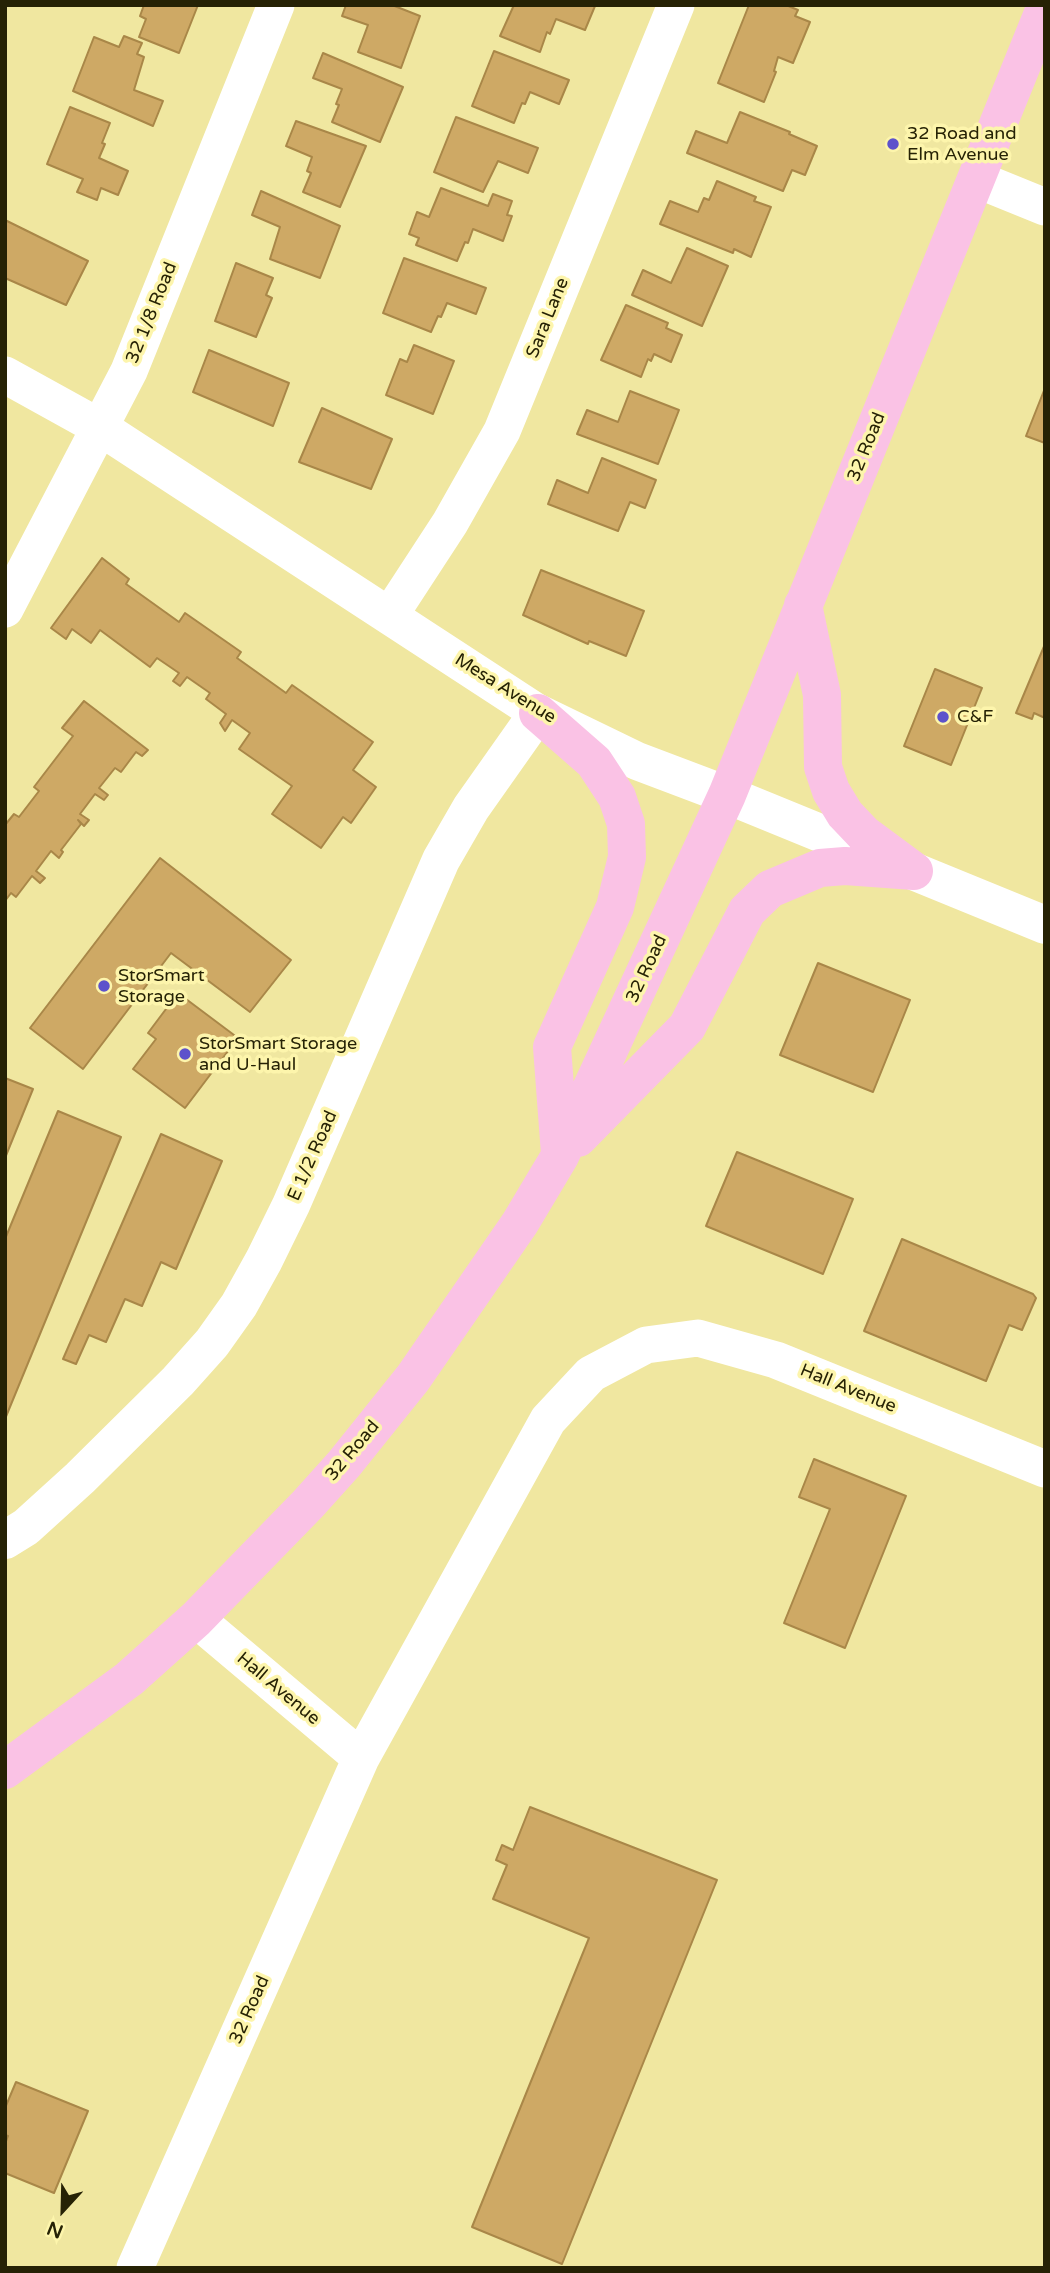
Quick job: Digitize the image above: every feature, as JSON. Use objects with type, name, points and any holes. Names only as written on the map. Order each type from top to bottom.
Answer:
[{"type":"main road","name":"32 Road","points":[[5,1770],[129,1679],[196,1619],[308,1504],[384,1415],[449,1328],[505,1246],[560,1156],[727,795],[1045,8]]},
{"type":"main road","points":[[803,605],[822,695],[823,767],[831,791],[845,814],[864,834],[914,871]]},
{"type":"main road","points":[[538,713],[594,762],[617,797],[626,824],[627,857],[615,907],[552,1046],[560,1156]]},
{"type":"main road","points":[[560,1156],[687,1027],[747,911],[770,889],[820,868],[845,866],[914,871]]},
{"type":"street","name":"32 1/8 Road","points":[[5,609],[129,371],[276,5]]},
{"type":"street","name":"Sara Lane","points":[[390,615],[450,523],[502,431],[676,5]]},
{"type":"street","points":[[976,179],[1045,207]]},
{"type":"street","name":"Mesa Avenue","points":[[5,375],[101,428],[538,713],[637,761],[1045,925]]},
{"type":"street","name":"E 1/2 Road","points":[[5,1540],[26,1527],[80,1478],[178,1381],[212,1343],[239,1305],[291,1205],[441,860],[471,808],[538,713]]},
{"type":"street","name":"Hall Avenue","points":[[646,1345],[698,1338],[776,1360],[1045,1469]]},
{"type":"street","name":"32 Road","points":[[135,2268],[361,1758],[548,1420],[591,1374],[646,1345]]},
{"type":"street","name":"Hall Avenue","points":[[196,1619],[361,1758]]},
{"type":"building","points":[[144,5],[198,5],[179,53],[139,37],[146,19],[140,16]]},
{"type":"building","points":[[346,5],[392,5],[420,16],[401,68],[358,52],[368,25],[342,16]]},
{"type":"building","points":[[514,5],[595,6],[585,30],[556,19],[550,34],[547,32],[540,52],[500,36]]},
{"type":"building","points":[[749,5],[786,5],[798,10],[795,16],[810,22],[793,63],[778,57],[774,71],[776,72],[764,102],[718,83]]},
{"type":"building","points":[[124,36],[142,43],[137,54],[144,57],[134,90],[163,101],[153,126],[73,91],[94,37],[119,47]]},
{"type":"building","points":[[494,51],[569,80],[559,104],[530,92],[514,123],[472,106]]},
{"type":"building","points":[[323,53],[403,87],[380,142],[332,122],[342,89],[313,78]]},
{"type":"building","points":[[70,107],[110,123],[99,158],[128,171],[118,195],[101,188],[97,200],[77,192],[83,179],[47,164]]},
{"type":"building","points":[[740,112],[817,146],[805,175],[792,170],[783,191],[687,153],[696,131],[727,143]]},
{"type":"building","points":[[456,117],[538,148],[528,173],[498,161],[483,192],[434,172]]},
{"type":"building","points":[[296,121],[366,146],[340,207],[303,192],[311,173],[307,171],[312,157],[286,146]]},
{"type":"building","points":[[717,181],[756,197],[754,201],[771,207],[751,257],[734,249],[733,253],[660,224],[670,201],[698,212],[704,198],[709,200]]},
{"type":"building","points":[[441,188],[488,206],[493,194],[512,201],[507,215],[512,216],[503,241],[473,229],[457,261],[416,245],[419,238],[409,234],[417,212],[429,217]]},
{"type":"building","points":[[261,191],[340,226],[320,278],[270,259],[280,227],[252,215]]},
{"type":"building","points":[[5,220],[88,261],[66,305],[5,278]]},
{"type":"building","points":[[687,248],[728,266],[702,326],[632,295],[643,270],[671,283]]},
{"type":"building","points":[[404,258],[486,288],[476,314],[447,303],[431,332],[383,313]]},
{"type":"building","points":[[236,263],[273,278],[266,295],[272,298],[256,337],[215,321]]},
{"type":"building","points":[[626,305],[668,323],[666,328],[682,335],[671,362],[654,354],[651,361],[648,359],[641,377],[601,360]]},
{"type":"building","points":[[414,345],[454,361],[433,414],[386,395],[400,359],[407,362]]},
{"type":"building","points":[[209,350],[289,383],[273,426],[193,392]]},
{"type":"building","points":[[1045,388],[1045,443],[1026,436]]},
{"type":"building","points":[[630,391],[679,410],[658,464],[577,434],[587,410],[618,422]]},
{"type":"building","points":[[322,408],[392,439],[371,489],[299,462]]},
{"type":"building","points":[[602,458],[656,480],[645,508],[630,502],[618,531],[548,504],[557,480],[588,493]]},
{"type":"building","points":[[102,558],[129,579],[126,584],[179,622],[185,613],[241,652],[237,658],[286,693],[292,685],[373,742],[353,770],[376,787],[351,823],[343,817],[321,848],[272,814],[292,786],[239,749],[250,733],[232,720],[225,731],[220,723],[226,714],[206,699],[210,693],[187,677],[180,686],[173,681],[179,673],[157,658],[150,667],[100,630],[91,643],[72,629],[66,639],[51,628]]},
{"type":"building","points":[[541,570],[644,611],[626,656],[589,641],[588,644],[523,615]]},
{"type":"building","points":[[1045,644],[1045,718],[1034,713],[1032,719],[1016,713]]},
{"type":"building","name":"C&F","points":[[935,669],[982,688],[951,765],[904,746]]},
{"type":"building","points":[[84,701],[148,750],[142,756],[136,752],[121,772],[115,768],[99,788],[108,795],[104,800],[95,794],[80,814],[89,820],[84,826],[78,820],[81,824],[61,850],[63,852],[59,858],[51,851],[36,871],[45,878],[40,883],[32,876],[16,897],[11,893],[5,901],[5,825],[14,814],[19,817],[39,791],[34,787],[73,736],[62,728]]},
{"type":"building","name":"StorSmart Storage","points":[[160,858],[291,960],[250,1012],[171,953],[83,1069],[30,1028]]},
{"type":"building","points":[[818,963],[910,1000],[873,1092],[780,1055]]},
{"type":"building","name":"StorSmart Storage and U-Haul","points":[[178,993],[238,1038],[185,1108],[133,1069],[156,1039],[148,1033]]},
{"type":"building","points":[[5,1078],[33,1089],[5,1158]]},
{"type":"building","points":[[58,1111],[121,1137],[5,1419],[5,1239]]},
{"type":"building","points":[[161,1134],[222,1161],[176,1269],[161,1262],[142,1306],[125,1299],[106,1342],[89,1335],[76,1364],[63,1359]]},
{"type":"building","points":[[737,1152],[853,1199],[823,1274],[706,1226]]},
{"type":"building","points":[[902,1239],[1033,1294],[1036,1298],[1022,1330],[1009,1325],[986,1381],[864,1331]]},
{"type":"building","points":[[814,1459],[906,1496],[845,1648],[784,1623],[830,1509],[799,1497]]},
{"type":"building","points":[[530,1807],[717,1880],[562,2264],[472,2227],[589,1938],[493,1899],[507,1865],[496,1860],[502,1845],[513,1850]]},
{"type":"building","points":[[16,2082],[88,2111],[54,2193],[5,2173],[5,2144],[8,2136],[5,2135],[5,2108]]},
{"type":"place","name":"32 Road and Elm Avenue","points":[[893,144]]},
{"type":"place","name":"C&F","points":[[943,717]]},
{"type":"place","name":"StorSmart Storage","points":[[104,986]]},
{"type":"place","name":"StorSmart Storage and U-Haul","points":[[185,1054]]}]
